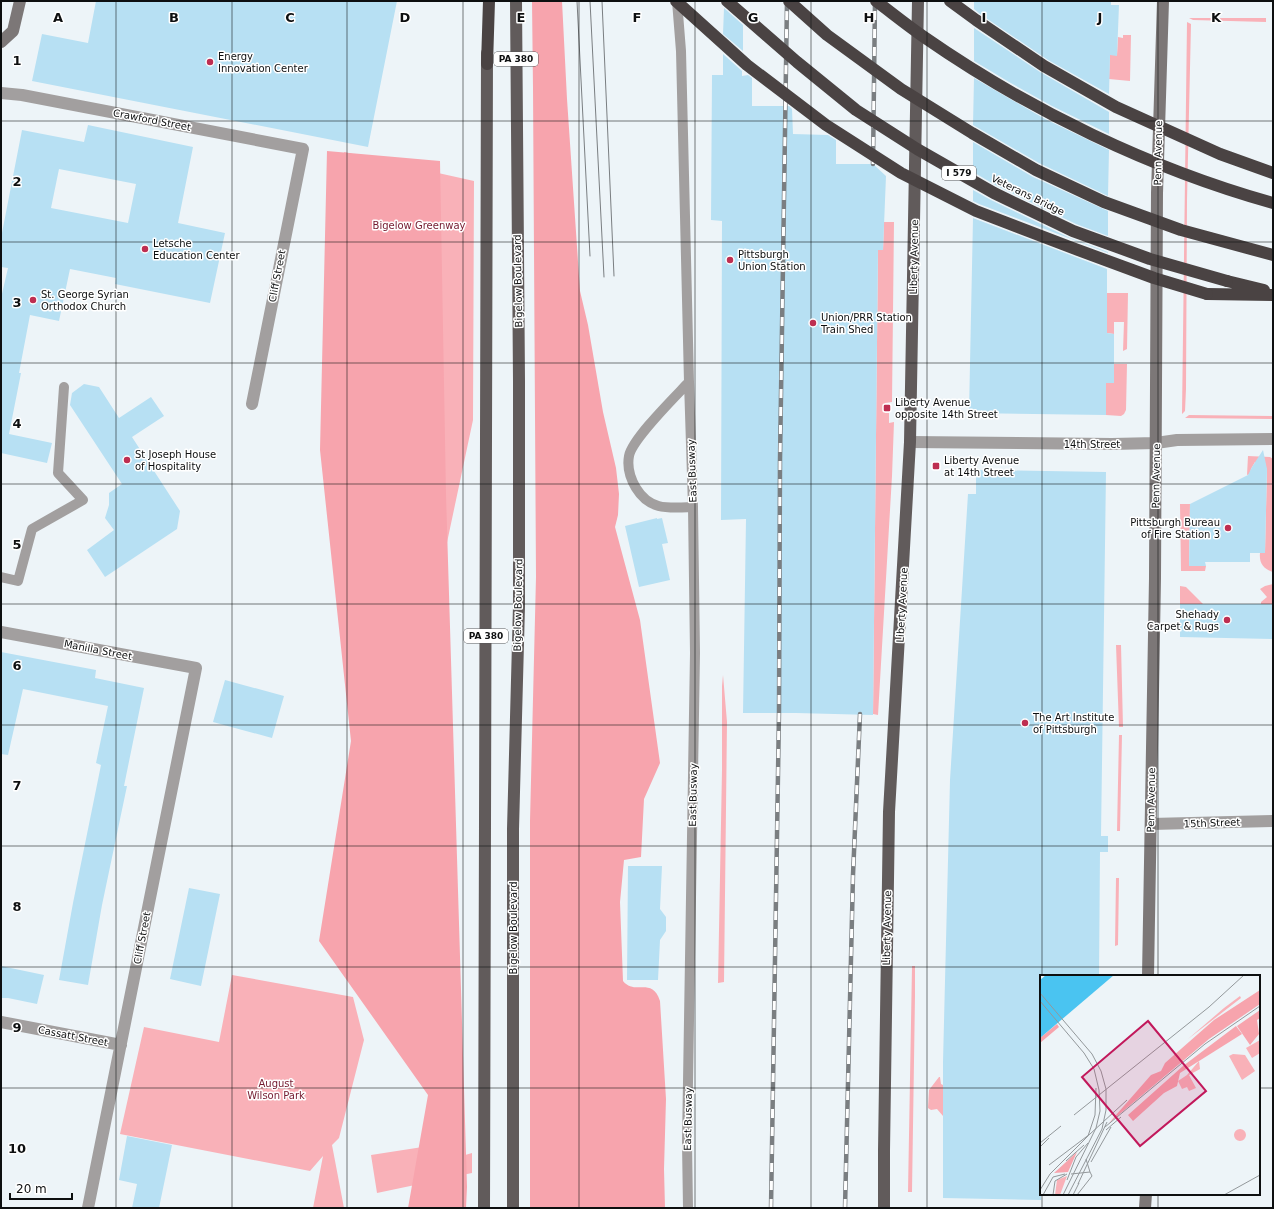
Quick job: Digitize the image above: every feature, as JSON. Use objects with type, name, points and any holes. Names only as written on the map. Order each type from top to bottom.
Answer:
[{"type":"highway","points":[[487,64],[489,1]]},
{"type":"highway","points":[[677,1],[747,65],[826,125],[901,173],[976,211],[1154,278],[1207,294],[1273,294]]},
{"type":"highway","name":"Veterans Bridge","points":[[727,1],[797,62],[856,110],[917,149],[994,193],[1074,231],[1150,260],[1273,294]]},
{"type":"highway","points":[[789,1],[827,34],[901,89],[972,133],[1036,170],[1104,202],[1181,230],[1273,255]]},
{"type":"highway","points":[[876,1],[924,37],[976,71],[1034,104],[1103,140],[1174,171],[1273,203]]},
{"type":"highway","points":[[950,1],[1044,66],[1116,107],[1220,154],[1273,173]]},
{"type":"main road","points":[[484,1],[487,64]]},
{"type":"main road","name":"Bigelow Boulevard","points":[[513,1208],[513,829],[519,606],[516,1]]},
{"type":"main road","name":"Liberty Avenue","points":[[884,1208],[889,812],[910,442],[918,1]]},
{"type":"main road","name":"PA 380","points":[[484,1208],[487,64]]},
{"type":"street","points":[[1,42],[14,31],[20,1]]},
{"type":"street","name":"Penn Avenue","points":[[1148,975],[1155,578],[1157,193],[1163,1]]},
{"type":"street","name":"Crawford Street","points":[[1,93],[22,95],[303,150]]},
{"type":"street","name":"Cliff Street","points":[[252,404],[303,150]]},
{"type":"street","name":"14th Street","points":[[910,442],[1156,443],[1177,440],[1273,439]]},
{"type":"street","name":"Manilla Street","points":[[1,632],[196,668]]},
{"type":"street","name":"Cliff Street","points":[[88,1208],[196,668]]},
{"type":"street","name":"15th Street","points":[[1151,824],[1273,821]]},
{"type":"street","name":"Cassatt Street","points":[[1,1022],[121,1045]]},
{"type":"street","points":[[1146,1195],[1146,1208]]},
{"type":"lane","name":"East Busway","points":[[677,1],[681,51],[693,507],[695,653],[687,1135],[688,1208]]},
{"type":"lane","points":[[689,382],[636,440],[629,454],[628,467],[632,481],[640,493],[649,502],[669,508],[693,507]]},
{"type":"lane","points":[[1,577],[18,580],[32,529],[83,500],[58,473],[64,387]]},
{"type":"green space","points":[[532,1],[562,1],[580,291],[588,325],[603,412],[616,468],[619,494],[618,515],[615,527],[640,620],[660,763],[644,799],[641,857],[624,860],[620,902],[623,981],[633,987],[653,989],[660,1001],[666,1099],[664,1169],[665,1208],[530,1208],[530,821],[536,577]]},
{"type":"green space","points":[[1189,18],[1266,18],[1266,22],[1193,20]]},
{"type":"green space","points":[[1187,22],[1191,24],[1187,200],[1186,389],[1185,411],[1182,414]]},
{"type":"green space","points":[[1123,35],[1131,35],[1130,81],[1109,79],[1110,55],[1117,55],[1118,37],[1123,38]]},
{"type":"green space","points":[[327,151],[440,161],[446,495],[467,1187],[466,1208],[408,1208],[428,1095],[319,941],[351,741],[320,450]]},
{"type":"green space","name":"Bigelow Greenway","points":[[344,152],[474,181],[473,420],[442,566]]},
{"type":"green space","points":[[884,222],[894,222],[892,402],[885,403],[885,413],[889,413],[889,423],[894,422],[878,715],[873,714],[878,250],[883,250]]},
{"type":"green space","points":[[1107,293],[1128,293],[1127,349],[1123,351],[1124,322],[1114,322],[1114,334],[1107,333]]},
{"type":"green space","points":[[1114,364],[1127,364],[1126,410],[1121,416],[1106,415],[1106,383],[1114,383]]},
{"type":"green space","points":[[1189,415],[1273,416],[1273,419],[1185,418]]},
{"type":"green space","points":[[1248,456],[1270,457],[1273,459],[1273,572],[1262,565],[1260,557],[1260,553],[1265,552],[1267,469],[1255,462],[1250,474],[1247,475]]},
{"type":"green space","points":[[1180,504],[1190,504],[1189,566],[1206,566],[1205,571],[1181,571]]},
{"type":"green space","points":[[1273,584],[1273,604],[1261,604],[1261,602],[1267,597],[1260,589]]},
{"type":"green space","points":[[1180,586],[1186,587],[1203,604],[1180,604]]},
{"type":"green space","points":[[1116,645],[1121,645],[1123,727],[1119,727]]},
{"type":"green space","points":[[723,675],[727,722],[724,982],[718,983],[722,686]]},
{"type":"green space","points":[[1119,735],[1122,735],[1120,831],[1117,831]]},
{"type":"green space","points":[[1116,878],[1119,878],[1118,945],[1115,946]]},
{"type":"green space","points":[[912,966],[915,966],[915,996],[912,1192],[908,1192]]},
{"type":"green space","name":"August Wilson Park","points":[[232,975],[353,997],[364,1040],[339,1138],[332,1145],[344,1208],[313,1208],[323,1156],[310,1171],[120,1134],[144,1027],[219,1042]]},
{"type":"green space","points":[[940,1077],[941,1084],[943,1085],[943,1116],[937,1109],[931,1110],[928,1108],[929,1090]]},
{"type":"green space","points":[[429,1146],[441,1162],[472,1153],[472,1173],[377,1193],[371,1155]]},
{"type":"building","name":"Energy Innovation Center","points":[[96,1],[397,1],[368,147],[32,81],[42,34],[88,43]]},
{"type":"building","points":[[974,1],[1111,1],[1111,5],[1119,5],[1117,56],[1110,55],[1109,94],[1048,60],[980,14],[974,9]]},
{"type":"building","points":[[724,8],[743,25],[743,51],[723,34]]},
{"type":"building","points":[[974,28],[1040,72],[1109,112],[1109,134],[1052,106],[974,61]]},
{"type":"building","name":"Union/PRR Station Train Shed","points":[[723,54],[742,71],[742,76],[748,75],[752,78],[752,106],[789,106],[792,109],[793,134],[828,135],[836,140],[836,164],[873,164],[886,176],[883,250],[878,250],[873,715],[743,713],[746,519],[721,520],[722,221],[711,220],[712,75],[723,75]]},
{"type":"building","points":[[974,78],[1045,119],[1109,150],[1108,196],[1039,163],[973,125]]},
{"type":"building","points":[[88,125],[193,147],[178,223],[225,233],[210,303],[115,284],[116,278],[70,269],[59,321],[30,315],[19,373],[21,373],[9,434],[52,443],[47,463],[1,453],[1,298],[8,268],[1,267],[1,238],[22,130],[84,142]],"holes":[[[59,169],[136,184],[128,223],[51,208]]]},
{"type":"building","points":[[973,142],[1033,177],[1108,211],[1108,236],[1076,224],[997,186],[973,172]]},
{"type":"building","points":[[973,190],[1070,238],[1108,253],[979,204],[973,201]]},
{"type":"building","points":[[973,218],[1107,269],[1107,333],[1114,334],[1114,383],[1106,383],[1106,415],[969,413]]},
{"type":"building","name":"St Joseph House of Hospitality","points":[[84,384],[99,387],[119,418],[151,397],[164,416],[132,437],[180,511],[177,529],[105,577],[87,550],[114,530],[105,518],[109,505],[109,493],[122,484],[70,405],[72,393]]},
{"type":"building","name":"Pittsburgh Bureau of Fire Station 3","points":[[1263,450],[1267,469],[1265,553],[1250,553],[1250,562],[1205,562],[1206,566],[1189,566],[1190,504],[1248,475]]},
{"type":"building","name":"The Art Institute of Pittsburgh","points":[[976,470],[1106,472],[1101,836],[1108,836],[1108,852],[1100,852],[1099,975],[1040,975],[1041,1200],[943,1198],[943,1062],[950,780],[968,494],[976,494]]},
{"type":"building","points":[[662,518],[668,543],[662,544],[670,580],[639,587],[625,526]]},
{"type":"building","name":"Shehady Carpet & Rugs","points":[[1180,604],[1273,604],[1273,639],[1180,637]]},
{"type":"building","points":[[1,652],[96,670],[95,678],[144,688],[124,786],[127,786],[102,905],[88,985],[59,980],[101,765],[96,763],[108,706],[23,689],[8,755],[1,754]]},
{"type":"building","points":[[225,680],[284,696],[272,738],[213,722]]},
{"type":"building","points":[[628,866],[662,866],[660,909],[666,917],[666,931],[660,940],[658,980],[627,980]]},
{"type":"building","points":[[189,888],[220,894],[201,986],[170,979]]},
{"type":"building","points":[[1,966],[44,975],[37,1004],[1,998]]},
{"type":"building","points":[[127,1136],[172,1145],[159,1208],[132,1208],[137,1184],[119,1180]]},
{"type":"tram line","points":[[577,1],[590,256]]},
{"type":"tram line","points":[[590,1],[604,277]]},
{"type":"tram line","points":[[602,1],[614,276]]},
{"type":"railway","points":[[771,1208],[779,712],[780,460],[787,1]]},
{"type":"railway","points":[[873,164],[875,1]]},
{"type":"railway","points":[[845,1208],[853,875],[860,714]]},
{"type":"place","name":"Energy Innovation Center","points":[[210,62]]},
{"type":"place","name":"Letsche Education Center","points":[[145,249]]},
{"type":"place","name":"Pittsburgh Union Station","points":[[730,260]]},
{"type":"place","name":"St. George Syrian Orthodox Church","points":[[33,300]]},
{"type":"place","name":"Union/PRR Station Train Shed","points":[[813,323]]},
{"type":"place","name":"Liberty Avenue opposite 14th Street","points":[[887,408]]},
{"type":"place","name":"St Joseph House of Hospitality","points":[[127,460]]},
{"type":"place","name":"Liberty Avenue at 14th Street","points":[[936,466]]},
{"type":"place","name":"Pittsburgh Bureau of Fire Station 3","points":[[1228,528]]},
{"type":"place","name":"Shehady Carpet & Rugs","points":[[1227,620]]},
{"type":"place","name":"The Art Institute of Pittsburgh","points":[[1025,723]]}]
